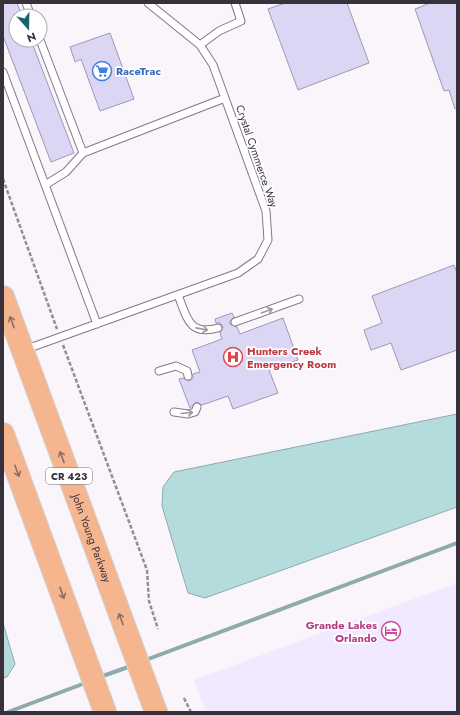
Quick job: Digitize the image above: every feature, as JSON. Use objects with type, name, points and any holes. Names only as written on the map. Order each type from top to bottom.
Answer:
[{"type":"highway","name":"John Young Parkway","points":[[3,297],[156,712]]},
{"type":"highway","points":[[3,434],[103,704]]},
{"type":"lane","name":"Crystal Cymmerce Way","points":[[23,350],[238,274],[258,259],[268,240],[266,211],[213,65],[200,45],[148,3]]},
{"type":"lane","points":[[200,45],[219,31],[241,21],[235,3]]},
{"type":"lane","points":[[43,48],[82,154]]},
{"type":"lane","points":[[3,72],[97,324]]},
{"type":"lane","points":[[45,185],[66,172],[82,154],[225,98]]},
{"type":"lane","points":[[178,295],[189,324],[198,330],[209,331],[218,328]]},
{"type":"lane","points":[[235,322],[299,299]]},
{"type":"lane","points":[[159,371],[176,366],[187,371],[188,376]]},
{"type":"lane","points":[[174,412],[188,414],[195,412],[197,407]]},
{"type":"path","points":[[3,179],[147,570],[149,601],[158,629]]},
{"type":"path","points":[[184,698],[191,712]]},
{"type":"shaded area","name":"Grande Lakes Orlando","points":[[457,583],[457,712],[206,712],[194,680]]},
{"type":"water","points":[[457,414],[457,507],[205,598],[188,593],[162,506],[163,487],[174,472]]},
{"type":"water","points":[[3,623],[15,664],[7,677],[3,678]]},
{"type":"building","points":[[3,3],[17,3],[19,8],[8,8],[8,48],[34,48],[74,153],[51,162],[3,36]]},
{"type":"building","points":[[285,3],[347,3],[369,63],[298,90],[268,9]]},
{"type":"building","points":[[430,3],[457,3],[457,108],[455,109],[449,90],[444,91],[415,9]]},
{"type":"building","points":[[110,33],[134,99],[100,111],[81,59],[75,62],[70,47]]},
{"type":"building","points":[[454,265],[457,273],[457,350],[401,370],[391,343],[371,350],[364,330],[382,323],[372,296]]},
{"type":"building","points":[[232,313],[234,317],[230,321],[230,324],[237,327],[240,334],[283,318],[298,360],[269,370],[278,393],[233,409],[228,396],[202,405],[196,402],[190,408],[179,379],[183,378],[189,381],[193,378],[193,374],[200,372],[192,350],[222,339],[220,333],[223,327],[220,323],[216,323],[215,319]]},
{"type":"waterway","points":[[143,661],[457,543]]},
{"type":"waterway","points":[[100,677],[131,666]]},
{"type":"waterway","points":[[8,712],[88,682]]},
{"type":"place","name":"RaceTrac","points":[[102,71]]},
{"type":"place","name":"Hunters Creek Emergency Room","points":[[233,357]]},
{"type":"place","name":"Grande Lakes Orlando","points":[[391,631]]}]
